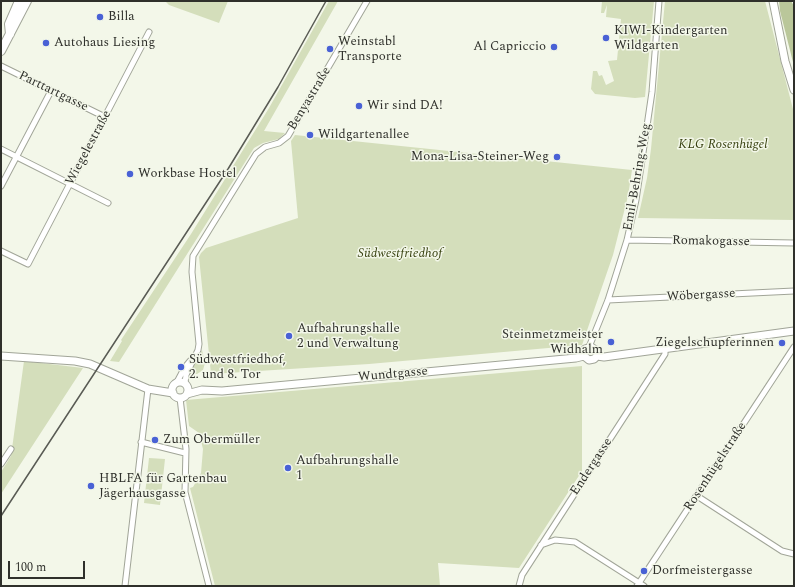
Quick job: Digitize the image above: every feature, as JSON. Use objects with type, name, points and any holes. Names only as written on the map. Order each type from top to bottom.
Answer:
[{"type":"main road","points":[[10,34],[9,24],[19,1]]},
{"type":"main road","points":[[1,51],[10,34],[14,30],[27,1]]},
{"type":"street","name":"Benyastraße","points":[[174,387],[185,367],[198,350],[200,344],[192,272],[193,256],[256,154],[265,147],[279,144],[288,136],[367,1]]},
{"type":"street","name":"Emil-Behring-Weg","points":[[589,347],[608,300],[627,240],[636,200],[651,96],[658,1]]},
{"type":"street","points":[[769,1],[777,23]]},
{"type":"street","points":[[773,1],[785,61],[794,90]]},
{"type":"street","name":"Wiegelestraße","points":[[1,251],[28,264],[149,32]]},
{"type":"street","name":"Parttartgasse","points":[[1,66],[105,117]]},
{"type":"street","points":[[1,186],[51,91]]},
{"type":"street","points":[[1,149],[108,203]]},
{"type":"street","name":"Romakogasse","points":[[627,240],[794,243]]},
{"type":"street","name":"Wöbergasse","points":[[608,300],[794,291]]},
{"type":"street","points":[[597,356],[595,349],[589,347],[584,351],[584,356],[589,360],[594,359],[597,356],[604,357],[794,331]]},
{"type":"street","name":"Endergasse","points":[[518,586],[522,575],[541,545],[665,354],[665,348]]},
{"type":"street","name":"Rosenhügelstraße","points":[[640,585],[793,349]]},
{"type":"street","points":[[1,356],[75,361],[90,364],[148,389],[158,390],[174,387],[180,398],[185,453],[185,492],[209,586]]},
{"type":"street","name":"Wundtgasse","points":[[174,387],[222,391],[576,358],[584,356]]},
{"type":"street","name":"Benyastraße","points":[[187,388],[186,375],[192,359]]},
{"type":"street","points":[[180,398],[187,388]]},
{"type":"street","points":[[124,586],[148,389]]},
{"type":"street","points":[[141,442],[185,453]]},
{"type":"street","points":[[1,464],[11,449]]},
{"type":"street","points":[[697,496],[782,551],[794,554]]},
{"type":"street","points":[[541,545],[555,540],[575,542],[640,585]]},
{"type":"green space","points":[[165,1],[228,1],[219,23],[169,5]]},
{"type":"green space","points":[[329,1],[338,1],[264,131],[285,133],[279,139],[263,143],[254,148],[119,362],[110,361],[122,341],[121,340],[191,234],[269,108]]},
{"type":"green space","points":[[602,1],[654,1],[645,97],[635,98],[595,94],[591,89],[593,71],[597,71],[599,76],[602,75],[606,85],[614,81],[608,61],[617,60],[621,19],[606,17],[607,5],[604,13],[601,13]]},
{"type":"green space","name":"KLG Rosenhügel","points":[[665,1],[765,1],[794,113],[794,220],[638,218],[647,178],[651,149]]},
{"type":"green space","points":[[779,1],[791,1],[794,6],[794,66],[780,11]]},
{"type":"green space","name":"Südwestfriedhof","points":[[295,135],[632,170],[628,196],[613,255],[582,345],[369,364],[211,374],[199,257],[206,248],[298,218],[291,141]]},
{"type":"green space","points":[[202,350],[205,363],[203,370],[197,374],[189,374]]},
{"type":"green space","points":[[24,361],[83,368],[1,494],[1,472],[11,456]]},
{"type":"green space","points":[[582,366],[582,471],[519,568],[438,563],[440,586],[215,586],[190,488],[193,487],[201,473],[203,449],[199,433],[189,426],[186,400]]},
{"type":"green space","points":[[149,458],[165,459],[160,505],[144,503]]},
{"type":"railway","points":[[1,516],[228,169],[278,87],[326,1]]},
{"type":"place","name":"Billa","points":[[100,17]]},
{"type":"place","name":"KIWI-Kindergarten Wildgarten","points":[[606,38]]},
{"type":"place","name":"Autohaus Liesing","points":[[46,43]]},
{"type":"place","name":"Al Capriccio","points":[[554,47]]},
{"type":"place","name":"Weinstabl Transporte","points":[[330,49]]},
{"type":"place","name":"Wir sind DA!","points":[[359,106]]},
{"type":"place","name":"Wildgartenallee","points":[[310,135]]},
{"type":"place","name":"Mona-Lisa-Steiner-Weg","points":[[557,157]]},
{"type":"place","name":"Workbase Hostel","points":[[130,174]]},
{"type":"place","name":"Aufbahrungshalle 2 und Verwaltung","points":[[289,336]]},
{"type":"place","name":"Steinmetzmeister Widhalm","points":[[611,342]]},
{"type":"place","name":"Ziegelschupferinnen","points":[[782,343]]},
{"type":"place","name":"Südwestfriedhof, 2. und 8. Tor","points":[[181,367]]},
{"type":"place","name":"Zum Obermüller","points":[[155,440]]},
{"type":"place","name":"Aufbahrungshalle 1","points":[[288,468]]},
{"type":"place","name":"HBLFA für Gartenbau Jägerhausgasse","points":[[91,486]]},
{"type":"place","name":"Dorfmeistergasse","points":[[644,571]]}]
